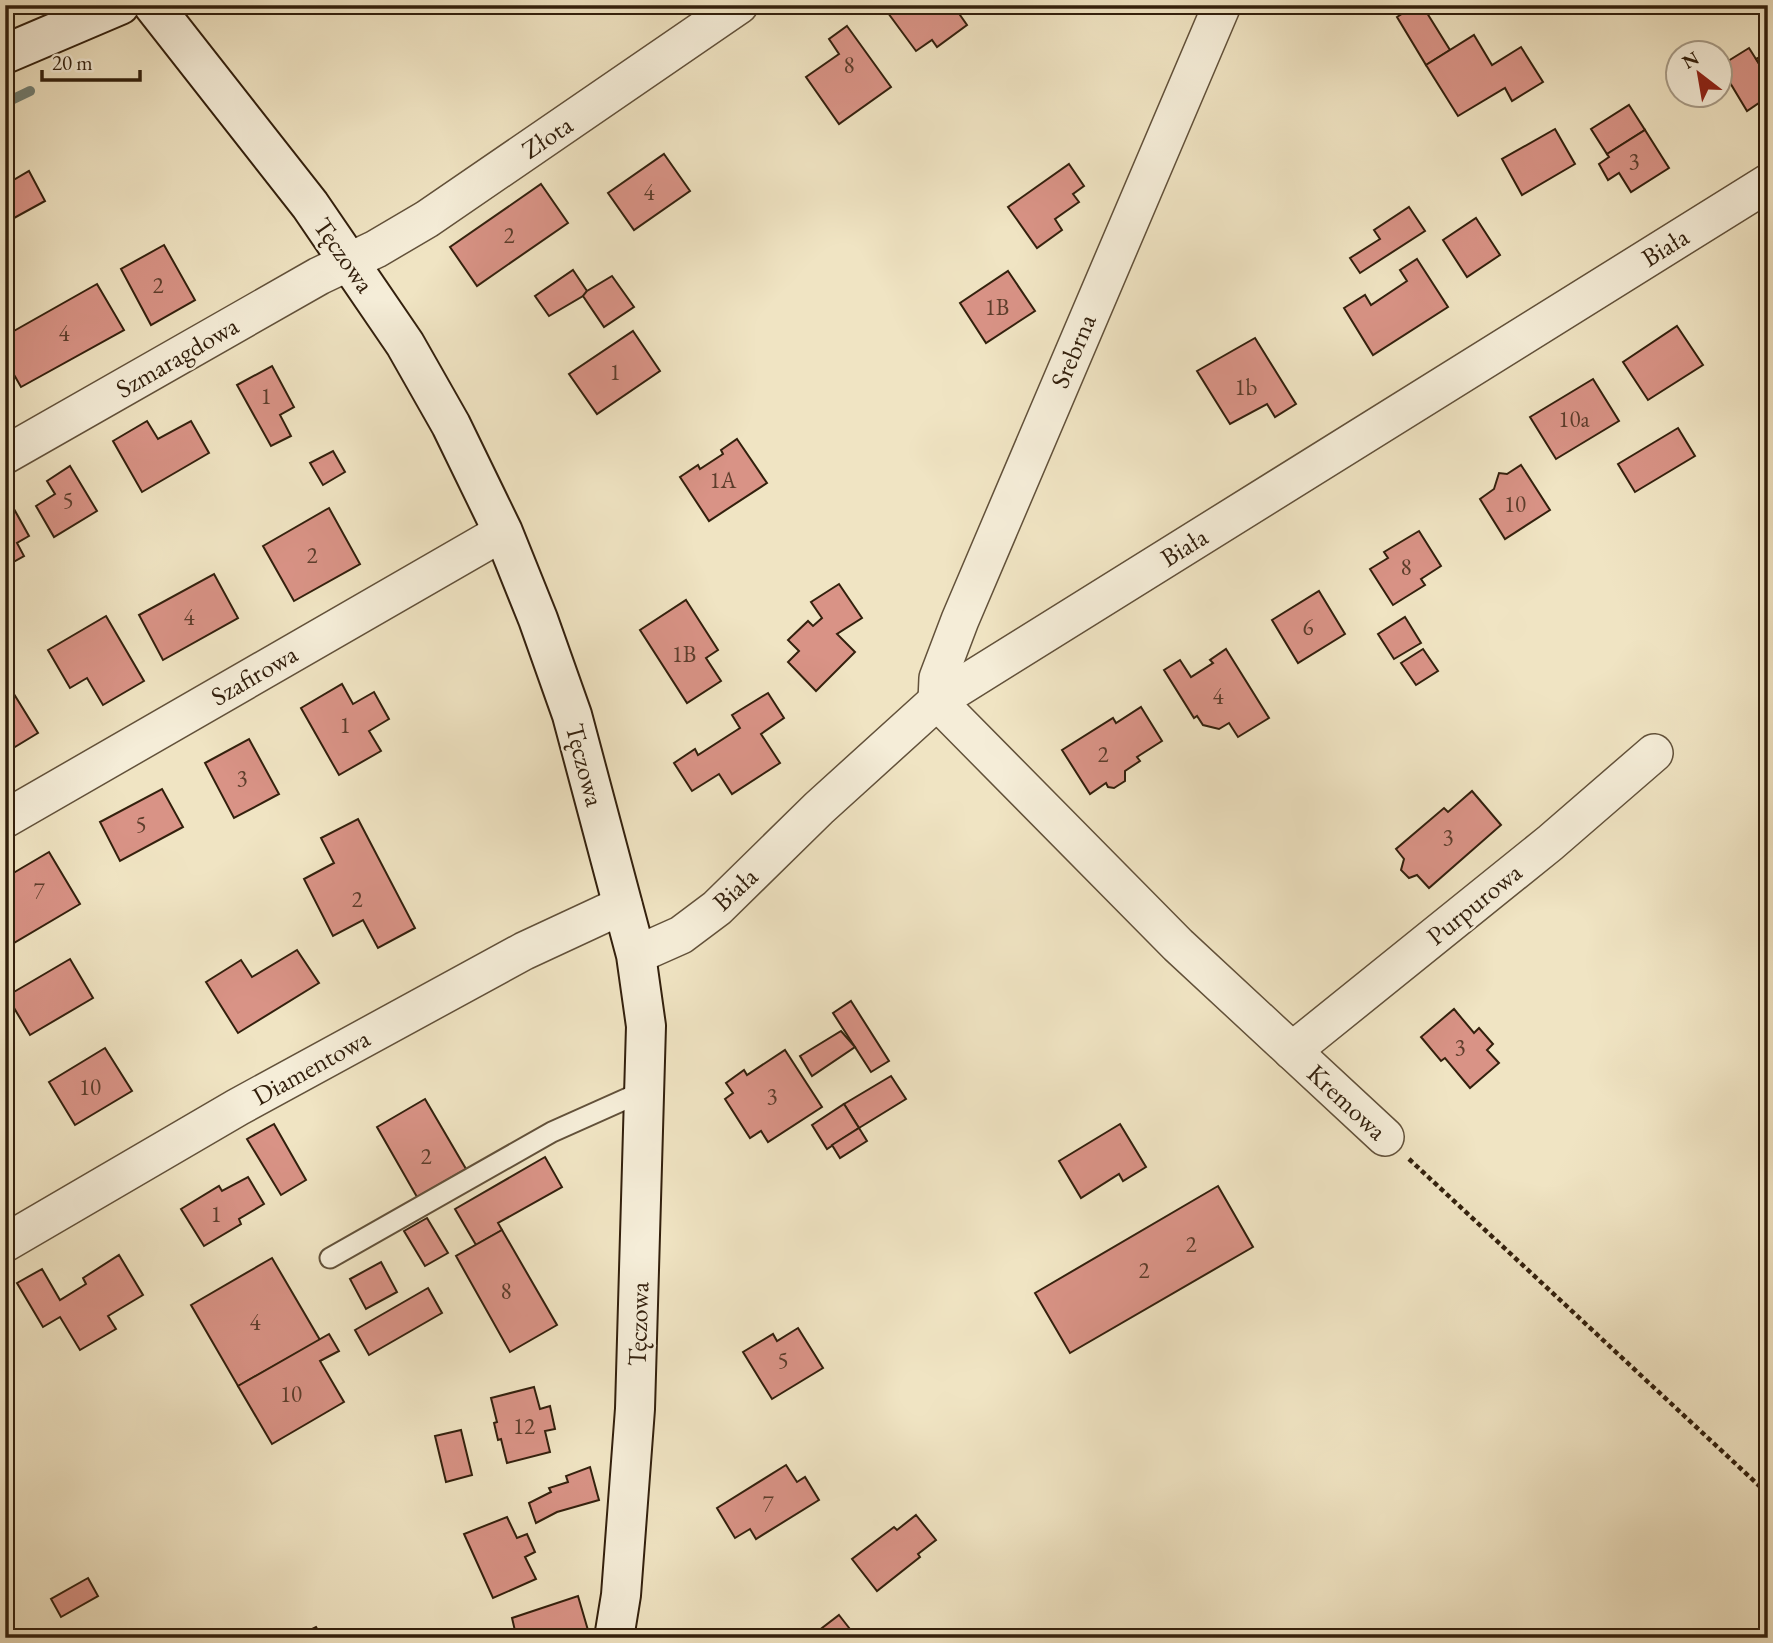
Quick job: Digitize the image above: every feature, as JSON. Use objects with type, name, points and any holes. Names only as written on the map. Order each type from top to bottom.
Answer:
[{"type":"street","points":[[5,54],[120,5]]},
{"type":"street","name":"Tęczowa","points":[[153,5],[203,66],[349,260],[404,344],[451,425],[503,532],[538,618],[572,715],[636,955],[646,1026],[635,1409],[621,1595],[614,1638]]},
{"type":"street","name":"Złota","points":[[349,260],[376,249],[427,219],[739,5]]},
{"type":"street","name":"Srebrna","points":[[937,701],[938,678],[960,620],[1222,5]]},
{"type":"street","name":"Biała","points":[[636,955],[681,935],[717,908],[819,808],[937,701],[1768,183]]},
{"type":"street","name":"Szmaragdowa","points":[[5,455],[349,260]]},
{"type":"street","name":"Szafirowa","points":[[5,820],[503,532]]},
{"type":"street","name":"Kremowa","points":[[937,701],[1178,944],[1385,1137]]},
{"type":"street","name":"Purpurowa","points":[[1292,1051],[1480,900],[1654,753]]},
{"type":"street","name":"Diamentowa","points":[[5,1243],[237,1107],[524,951],[590,918],[623,905]]},
{"type":"lane","points":[[330,1258],[552,1132],[646,1090]]},
{"type":"path","name":"Kremowa","points":[[1385,1137],[1768,1494]]},
{"type":"building","points":[[898,5],[953,5],[967,25],[937,47],[932,40],[916,51],[888,13]]},
{"type":"building","points":[[1416,5],[1422,5],[1450,50],[1426,65],[1397,17]]},
{"type":"building","points":[[847,26],[891,87],[839,124],[806,77],[839,54],[829,39]]},
{"type":"building","points":[[1474,35],[1492,65],[1521,47],[1543,82],[1512,101],[1505,88],[1458,116],[1426,65]]},
{"type":"building","points":[[1749,48],[1768,78],[1768,106],[1763,109],[1759,103],[1747,111],[1734,89],[1734,57]]},
{"type":"building","points":[[1768,53],[1768,78],[1756,59]]},
{"type":"building","points":[[1629,105],[1645,130],[1607,154],[1591,129]]},
{"type":"building","points":[[1555,129],[1575,164],[1522,195],[1502,159]]},
{"type":"building","points":[[1645,130],[1669,168],[1631,192],[1619,173],[1608,180],[1599,164],[1609,157],[1607,154]]},
{"type":"building","points":[[664,154],[690,191],[634,230],[608,193]]},
{"type":"building","points":[[1069,164],[1084,186],[1073,194],[1079,202],[1055,219],[1062,230],[1037,248],[1008,207]]},
{"type":"building","points":[[29,171],[45,201],[5,223],[5,185]]},
{"type":"building","points":[[541,184],[568,223],[477,286],[450,247]]},
{"type":"building","points":[[1409,207],[1425,231],[1360,273],[1350,258],[1380,239],[1374,230]]},
{"type":"building","points":[[1476,218],[1500,255],[1467,277],[1443,240]]},
{"type":"building","points":[[164,245],[195,300],[151,325],[121,269]]},
{"type":"building","points":[[1417,259],[1448,307],[1373,355],[1344,308],[1365,295],[1371,305],[1407,281],[1400,270]]},
{"type":"building","points":[[573,270],[587,291],[549,316],[535,296]]},
{"type":"building","points":[[1008,271],[1035,311],[986,343],[960,303]]},
{"type":"building","points":[[612,276],[634,307],[604,327],[583,296]]},
{"type":"building","points":[[97,284],[124,330],[21,387],[5,359],[5,336]]},
{"type":"building","points":[[1677,326],[1703,365],[1648,400],[1623,362]]},
{"type":"building","points":[[633,331],[660,371],[597,414],[569,374]]},
{"type":"building","points":[[1255,338],[1296,404],[1275,417],[1267,404],[1230,424],[1197,371]]},
{"type":"building","points":[[272,366],[294,407],[280,415],[291,436],[271,446],[237,385]]},
{"type":"building","points":[[1593,379],[1619,421],[1556,459],[1530,417]]},
{"type":"building","points":[[147,421],[158,439],[191,421],[209,453],[142,492],[113,441]]},
{"type":"building","points":[[1678,428],[1695,456],[1635,492],[1618,464]]},
{"type":"building","points":[[737,439],[767,483],[709,521],[680,477],[698,465],[700,469],[723,454],[721,450]]},
{"type":"building","points":[[333,451],[345,472],[323,485],[310,463]]},
{"type":"building","points":[[1521,465],[1550,510],[1505,539],[1480,499],[1494,489],[1499,473],[1507,474]]},
{"type":"building","points":[[70,466],[97,511],[54,537],[36,506],[55,494],[47,481]]},
{"type":"building","points":[[329,508],[360,564],[294,601],[263,546]]},
{"type":"building","points":[[14,509],[29,536],[17,543],[24,556],[8,565],[5,560],[5,514]]},
{"type":"building","points":[[1419,531],[1441,566],[1421,579],[1425,585],[1393,605],[1370,569],[1388,558],[1384,552]]},
{"type":"building","points":[[214,574],[238,618],[163,660],[139,615]]},
{"type":"building","points":[[839,584],[862,618],[837,634],[855,652],[816,691],[788,662],[799,651],[788,640],[808,621],[813,626],[822,618],[811,602]]},
{"type":"building","points":[[1319,591],[1345,634],[1298,663],[1272,620]]},
{"type":"building","points":[[686,600],[718,650],[706,658],[721,681],[687,703],[640,630]]},
{"type":"building","points":[[106,616],[144,681],[103,705],[87,678],[70,688],[48,650]]},
{"type":"building","points":[[1405,617],[1421,643],[1394,659],[1378,634]]},
{"type":"building","points":[[1226,649],[1269,718],[1238,737],[1229,723],[1219,729],[1203,725],[1197,716],[1194,718],[1164,670],[1180,660],[1191,677],[1213,663],[1210,660]]},
{"type":"building","points":[[1423,649],[1438,671],[1416,685],[1401,663]]},
{"type":"building","points":[[342,684],[353,704],[374,692],[389,719],[369,731],[381,751],[339,775],[301,708]]},
{"type":"building","points":[[9,686],[38,733],[5,753],[5,688]]},
{"type":"building","points":[[768,693],[784,718],[761,734],[780,763],[732,794],[719,774],[692,791],[674,763],[695,749],[698,755],[740,728],[732,715]]},
{"type":"building","points":[[1141,707],[1162,741],[1137,757],[1140,761],[1125,771],[1125,781],[1114,788],[1108,787],[1106,783],[1090,794],[1062,750],[1113,718],[1116,723]]},
{"type":"building","points":[[249,739],[279,794],[234,818],[205,763]]},
{"type":"building","points":[[162,789],[183,827],[120,861],[100,822]]},
{"type":"building","points":[[1472,791],[1501,825],[1429,888],[1417,875],[1409,878],[1401,870],[1404,859],[1396,849],[1444,808],[1448,812]]},
{"type":"building","points":[[358,819],[415,928],[378,948],[363,920],[333,936],[304,879],[334,863],[321,838]]},
{"type":"building","points":[[49,852],[80,904],[7,947],[5,878]]},
{"type":"building","points":[[297,950],[319,983],[238,1033],[206,982],[241,960],[252,977]]},
{"type":"building","points":[[70,959],[93,998],[30,1035],[7,996]]},
{"type":"building","points":[[851,1001],[889,1061],[871,1072],[833,1013]]},
{"type":"building","points":[[1454,1009],[1474,1033],[1479,1028],[1493,1044],[1487,1050],[1499,1063],[1470,1088],[1445,1058],[1441,1061],[1421,1037]]},
{"type":"building","points":[[841,1031],[855,1047],[812,1076],[800,1056]]},
{"type":"building","points":[[105,1048],[132,1091],[75,1125],[49,1082]]},
{"type":"building","points":[[785,1050],[822,1107],[768,1142],[761,1131],[750,1138],[725,1099],[733,1093],[726,1083],[744,1070],[747,1075]]},
{"type":"building","points":[[891,1076],[906,1099],[859,1128],[844,1104]]},
{"type":"building","points":[[425,1099],[466,1169],[417,1197],[377,1127]]},
{"type":"building","points":[[844,1104],[859,1128],[827,1149],[812,1125]]},
{"type":"building","points":[[274,1124],[306,1180],[281,1195],[247,1139]]},
{"type":"building","points":[[1120,1124],[1146,1167],[1123,1181],[1119,1174],[1081,1198],[1059,1161]]},
{"type":"building","points":[[859,1128],[867,1141],[840,1158],[832,1145]]},
{"type":"building","points":[[545,1157],[562,1187],[498,1223],[502,1230],[476,1245],[455,1209]]},
{"type":"building","points":[[248,1177],[264,1204],[239,1219],[241,1224],[204,1246],[181,1209],[219,1186],[222,1191]]},
{"type":"building","points":[[1218,1186],[1253,1247],[1070,1353],[1035,1293]]},
{"type":"building","points":[[427,1218],[448,1253],[425,1266],[404,1231]]},
{"type":"building","points":[[502,1230],[557,1325],[510,1352],[456,1256]]},
{"type":"building","points":[[119,1255],[143,1295],[108,1316],[116,1329],[80,1350],[60,1317],[43,1327],[17,1283],[42,1269],[60,1300],[86,1284],[83,1278]]},
{"type":"building","points":[[272,1258],[320,1340],[238,1386],[191,1305]]},
{"type":"building","points":[[381,1262],[397,1292],[366,1309],[350,1279]]},
{"type":"building","points":[[428,1288],[442,1313],[369,1355],[355,1330]]},
{"type":"building","points":[[798,1328],[823,1368],[772,1399],[743,1352],[773,1334],[777,1341]]},
{"type":"building","points":[[329,1334],[339,1351],[320,1361],[344,1402],[272,1444],[238,1386]]},
{"type":"building","points":[[534,1387],[540,1409],[550,1406],[555,1429],[545,1431],[550,1452],[507,1463],[501,1439],[498,1440],[491,1398]]},
{"type":"building","points":[[461,1430],[472,1475],[446,1482],[435,1436]]},
{"type":"building","points":[[786,1465],[797,1482],[805,1477],[819,1500],[756,1539],[750,1529],[735,1538],[717,1508]]},
{"type":"building","points":[[590,1467],[599,1500],[557,1512],[536,1523],[529,1503],[551,1492],[549,1488],[568,1482],[566,1476]]},
{"type":"building","points":[[916,1515],[936,1540],[918,1554],[920,1557],[877,1591],[852,1559],[894,1527],[897,1530]]},
{"type":"building","points":[[507,1517],[517,1538],[527,1534],[535,1552],[525,1557],[536,1579],[493,1598],[464,1534]]},
{"type":"building","points":[[88,1578],[98,1596],[61,1617],[51,1599]]},
{"type":"building","points":[[578,1596],[590,1637],[512,1638],[516,1635],[512,1618]]},
{"type":"building","points":[[839,1615],[853,1633],[846,1638],[809,1638]]},
{"type":"building","points":[[316,1627],[322,1638],[294,1638]]},
{"type":"waterway","points":[[5,103],[30,91]]}]
